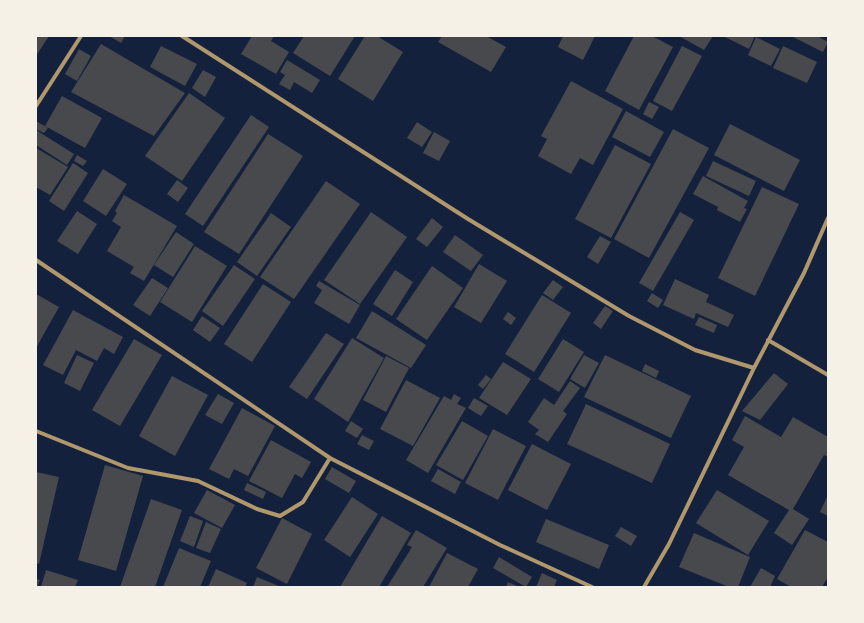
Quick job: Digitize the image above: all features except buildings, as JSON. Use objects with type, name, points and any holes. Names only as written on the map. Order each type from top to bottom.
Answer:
[{"type":"street","points":[[36,106],[82,36]]},
{"type":"street","points":[[182,36],[468,219],[628,316],[695,350],[754,368]]},
{"type":"street","points":[[644,587],[670,544],[754,368],[804,273],[828,218]]},
{"type":"street","points":[[36,260],[330,458],[500,545],[592,587]]},
{"type":"street","points":[[768,340],[828,375]]},
{"type":"street","points":[[36,431],[128,468],[198,481],[257,509],[280,516],[303,502],[330,458]]}]
